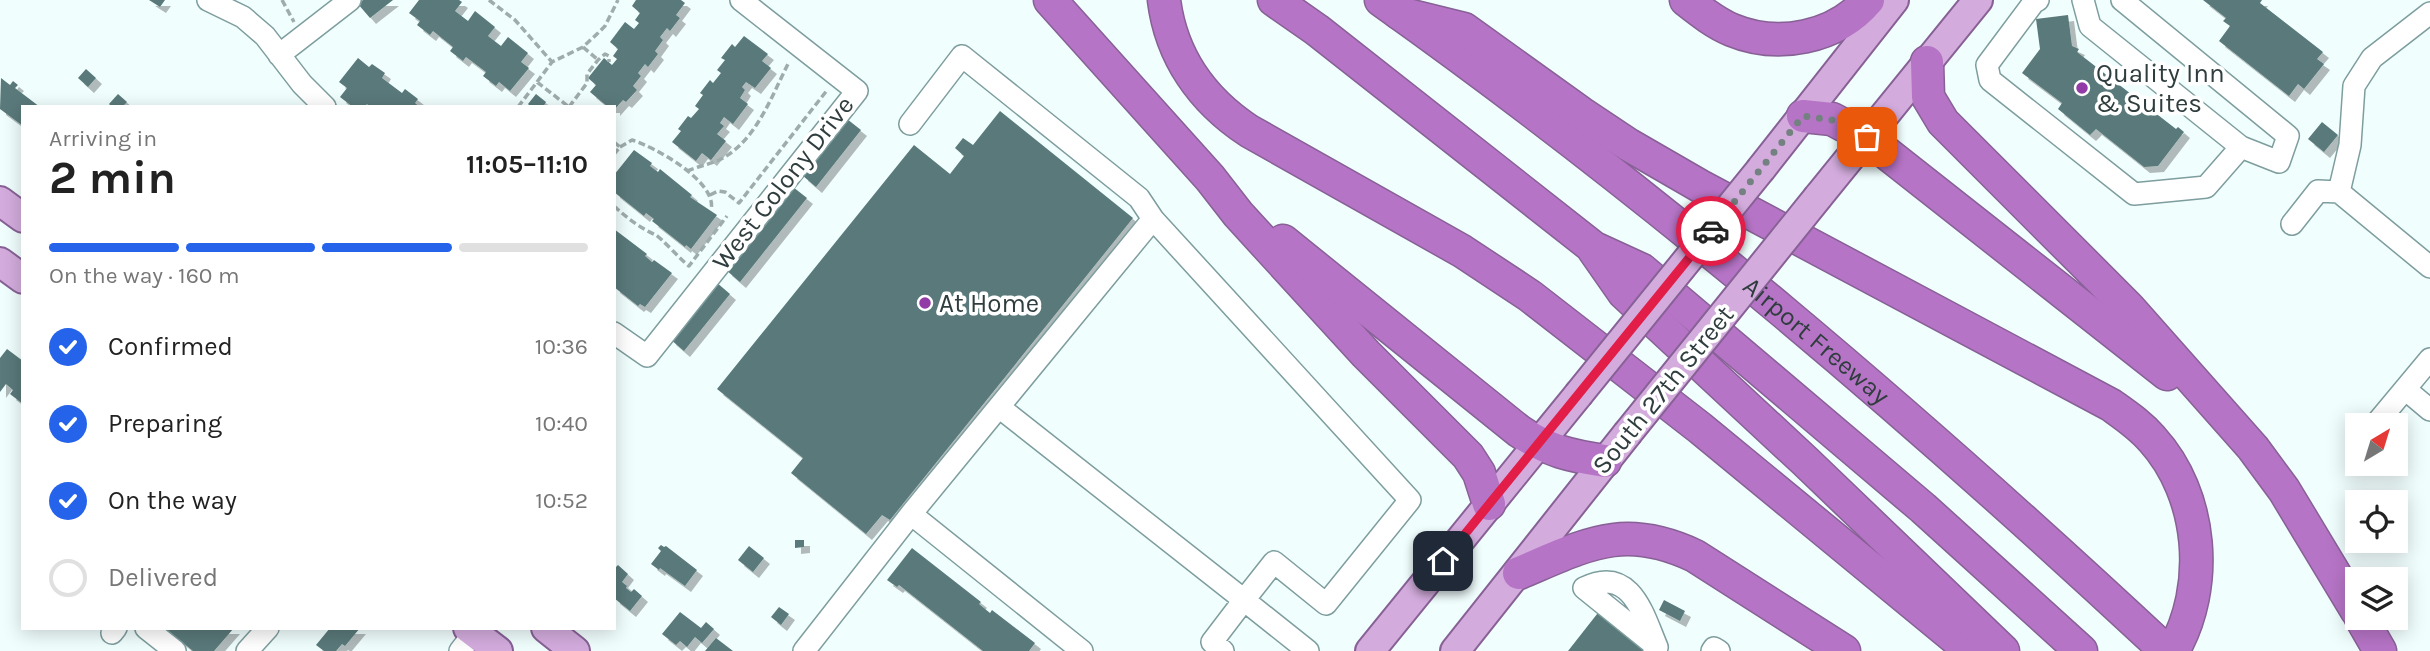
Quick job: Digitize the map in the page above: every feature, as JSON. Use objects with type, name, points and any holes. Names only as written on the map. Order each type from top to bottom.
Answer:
[{"type":"highway","points":[[1050,0],[1210,178],[1238,214],[1366,354],[1468,456],[1479,473],[1489,504]]},
{"type":"highway","points":[[1164,0],[1166,16],[1180,57],[1194,80],[1221,111],[1249,131],[1462,251],[1530,296],[1699,428],[1971,651]]},
{"type":"highway","points":[[1274,0],[1317,30],[1594,248],[1642,270],[1923,508],[2081,651]]},
{"type":"highway","points":[[1686,0],[1731,30],[1769,39],[1797,38],[1829,29],[1853,17],[1868,0]]},
{"type":"highway","points":[[1390,7],[1464,29],[1590,119],[1688,179],[1756,218],[2111,405],[2128,417],[2153,440],[2168,460],[2189,505],[2195,542],[2194,596],[2186,624],[2172,651]]},
{"type":"highway","name":"Airport Freeway","points":[[1390,7],[1730,267],[1933,440],[2166,651]]},
{"type":"highway","points":[[1927,62],[1928,97],[1943,122],[2129,309],[2253,448],[2284,490],[2345,591]]},
{"type":"highway","points":[[1803,116],[1832,120],[1867,137],[2201,400],[2253,448]]},
{"type":"highway","points":[[1210,178],[1519,431],[1539,445],[1575,457],[1605,460]]},
{"type":"highway","points":[[1594,248],[1624,293],[1805,460],[2003,651]]},
{"type":"highway","points":[[1519,573],[1603,540],[1652,540],[1695,556],[1844,651]]},
{"type":"highway","points":[[2368,630],[2380,651]]},
{"type":"main road","points":[[1374,648],[1894,0]]},
{"type":"main road","name":"South 27th Street","points":[[1455,651],[1519,573],[1605,460],[1978,0]]},
{"type":"main road","points":[[0,201],[21,217]]},
{"type":"main road","points":[[0,262],[21,278]]},
{"type":"main road","points":[[549,630],[575,651]]},
{"type":"main road","points":[[468,637],[498,651]]},
{"type":"street","points":[[208,0],[243,17],[265,36],[302,84],[323,105]]},
{"type":"street","points":[[279,55],[350,0]]},
{"type":"street","name":"West Colony Drive","points":[[616,334],[647,356],[857,91],[741,0]]},
{"type":"street","points":[[2038,0],[1987,65],[1990,80],[2134,194],[2206,187],[2241,147]]},
{"type":"street","points":[[2083,0],[2090,26],[2241,147],[2279,162],[2288,136],[2122,0]]},
{"type":"street","points":[[2339,192],[2350,145],[2354,86],[2371,58],[2430,13]]},
{"type":"street","points":[[909,124],[962,56],[1139,198],[1153,219],[1410,500],[1326,604],[1274,562],[1212,642],[1223,651]]},
{"type":"street","points":[[2292,224],[2318,191],[2339,192],[2430,268]]},
{"type":"street","points":[[804,651],[911,514],[1153,219]]},
{"type":"street","points":[[2385,413],[2430,359]]},
{"type":"street","points":[[2405,389],[2430,410]]},
{"type":"street","points":[[999,407],[1308,651]]},
{"type":"street","points":[[911,514],[1082,651]]},
{"type":"street","points":[[1584,588],[1593,584],[1611,583],[1626,587],[1635,598],[1656,649]]},
{"type":"street","points":[[148,630],[174,651]]},
{"type":"street","points":[[247,651],[266,630]]},
{"type":"street","points":[[1712,651],[1714,648],[1720,651]]},
{"type":"path","points":[[489,0],[515,20],[552,62]]},
{"type":"path","points":[[520,105],[552,62],[583,47],[605,26],[618,0]]},
{"type":"path","points":[[687,171],[725,157],[748,134],[765,110],[799,46]]},
{"type":"path","points":[[583,47],[598,60]]},
{"type":"path","points":[[570,105],[587,83],[587,74],[598,60],[605,54],[609,56],[609,62]]},
{"type":"path","points":[[710,195],[718,191],[725,192],[740,203],[838,76]]},
{"type":"path","points":[[537,82],[566,105]]},
{"type":"path","points":[[616,152],[632,140],[663,154],[687,171],[710,195],[713,203],[711,210]]},
{"type":"path","points":[[616,144],[620,147]]},
{"type":"path","points":[[616,208],[630,221],[658,236],[689,266],[727,216]]},
{"type":"building","points":[[149,0],[165,0],[160,7]]},
{"type":"building","points":[[363,0],[393,0],[370,18],[358,4]]},
{"type":"building","points":[[419,0],[459,0],[462,2],[455,11],[468,21],[475,11],[495,27],[488,36],[501,46],[508,37],[528,53],[521,62],[529,68],[510,91],[499,82],[496,86],[483,76],[486,72],[466,57],[463,61],[450,51],[453,47],[433,31],[430,35],[417,25],[420,21],[409,13]]},
{"type":"building","points":[[636,0],[681,0],[685,3],[676,15],[680,18],[670,31],[667,28],[660,37],[663,40],[655,51],[658,54],[648,67],[645,64],[638,73],[641,76],[633,86],[637,90],[616,108],[616,105],[606,105],[590,92],[596,85],[588,78],[604,58],[612,65],[617,59],[613,56],[618,49],[610,42],[625,22],[634,29],[639,23],[635,20],[640,13],[632,6]]},
{"type":"building","points":[[2203,0],[2262,0],[2260,3],[2323,52],[2317,59],[2324,64],[2304,89],[2298,84],[2289,96],[2219,41],[2230,26],[2223,21],[2226,18]]},
{"type":"building","name":"Quality Inn & Suites","points":[[2068,15],[2072,46],[2079,49],[2077,52],[2176,129],[2178,127],[2184,132],[2158,166],[2144,167],[2096,129],[2090,135],[2058,109],[2062,103],[2022,73],[2040,49],[2036,19]]},
{"type":"building","points":[[744,36],[768,54],[762,61],[771,68],[755,88],[746,82],[742,87],[745,90],[740,98],[748,104],[733,124],[724,117],[720,123],[724,126],[717,134],[726,141],[711,160],[702,153],[696,161],[672,142],[688,116],[691,118],[699,109],[695,106],[703,95],[700,93],[710,80],[713,83],[721,73],[717,70],[725,60],[721,58],[732,44],[735,47]]},
{"type":"building","points":[[358,58],[369,67],[372,64],[385,73],[382,78],[402,93],[405,89],[418,99],[415,103],[418,105],[350,105],[340,97],[347,88],[339,82]]},
{"type":"building","points":[[86,69],[96,78],[88,87],[78,78]]},
{"type":"building","points":[[1,78],[10,85],[13,81],[18,85],[15,88],[37,105],[21,105],[21,125],[0,109]]},
{"type":"building","points":[[118,94],[127,102],[124,105],[109,104]]},
{"type":"building","points":[[536,94],[546,102],[544,105],[528,104]]},
{"type":"building","name":"At Home","points":[[1000,111],[1133,218],[890,520],[882,515],[866,534],[791,473],[803,458],[717,389],[914,145],[950,174],[964,156],[955,148],[963,138],[973,145]]},
{"type":"building","points":[[847,119],[861,130],[816,187],[802,175]]},
{"type":"building","points":[[2322,122],[2338,135],[2324,152],[2308,139]]},
{"type":"building","points":[[634,150],[652,163],[650,166],[658,172],[660,169],[692,195],[690,197],[717,215],[691,249],[686,245],[685,247],[652,221],[654,219],[646,213],[644,216],[616,194],[616,172]]},
{"type":"building","points":[[793,187],[807,198],[740,282],[726,270]]},
{"type":"building","points":[[616,231],[647,254],[645,256],[652,262],[654,260],[672,273],[645,307],[640,304],[638,306],[616,289]]},
{"type":"building","points":[[716,282],[730,294],[684,351],[670,339]]},
{"type":"building","points":[[7,349],[21,360],[21,402],[10,394],[13,390],[6,384],[0,392],[0,358]]},
{"type":"building","points":[[795,540],[804,540],[804,547],[795,548]]},
{"type":"building","points":[[661,545],[697,570],[685,586],[651,564],[661,551],[658,548]]},
{"type":"building","points":[[749,546],[764,558],[753,572],[738,560]]},
{"type":"building","points":[[912,548],[981,602],[979,604],[990,613],[992,610],[1035,643],[1029,651],[983,651],[899,585],[897,587],[887,580]]},
{"type":"building","points":[[618,565],[628,574],[622,582],[626,588],[631,592],[634,589],[642,596],[630,611],[616,600]]},
{"type":"building","points":[[1664,600],[1685,611],[1680,621],[1659,610]]},
{"type":"building","points":[[779,607],[789,614],[781,625],[771,617]]},
{"type":"building","points":[[1601,609],[1649,651],[1568,651]]},
{"type":"building","points":[[680,612],[701,628],[706,622],[714,629],[702,643],[695,637],[687,647],[680,641],[676,645],[662,634]]},
{"type":"building","points":[[167,630],[232,630],[214,651],[193,651]]},
{"type":"building","points":[[328,630],[358,630],[345,646],[342,644],[336,651],[324,651],[316,645]]},
{"type":"building","points":[[716,638],[733,651],[705,651]]},
{"type":"way so far","points":[[1711,231],[1803,116],[1832,120],[1867,137]]},
{"type":"place","name":"Quality Inn & Suites","points":[[2082,88]]},
{"type":"place","name":"At Home","points":[[925,303]]},
{"type":"route","points":[[1443,561],[1711,231]]}]
